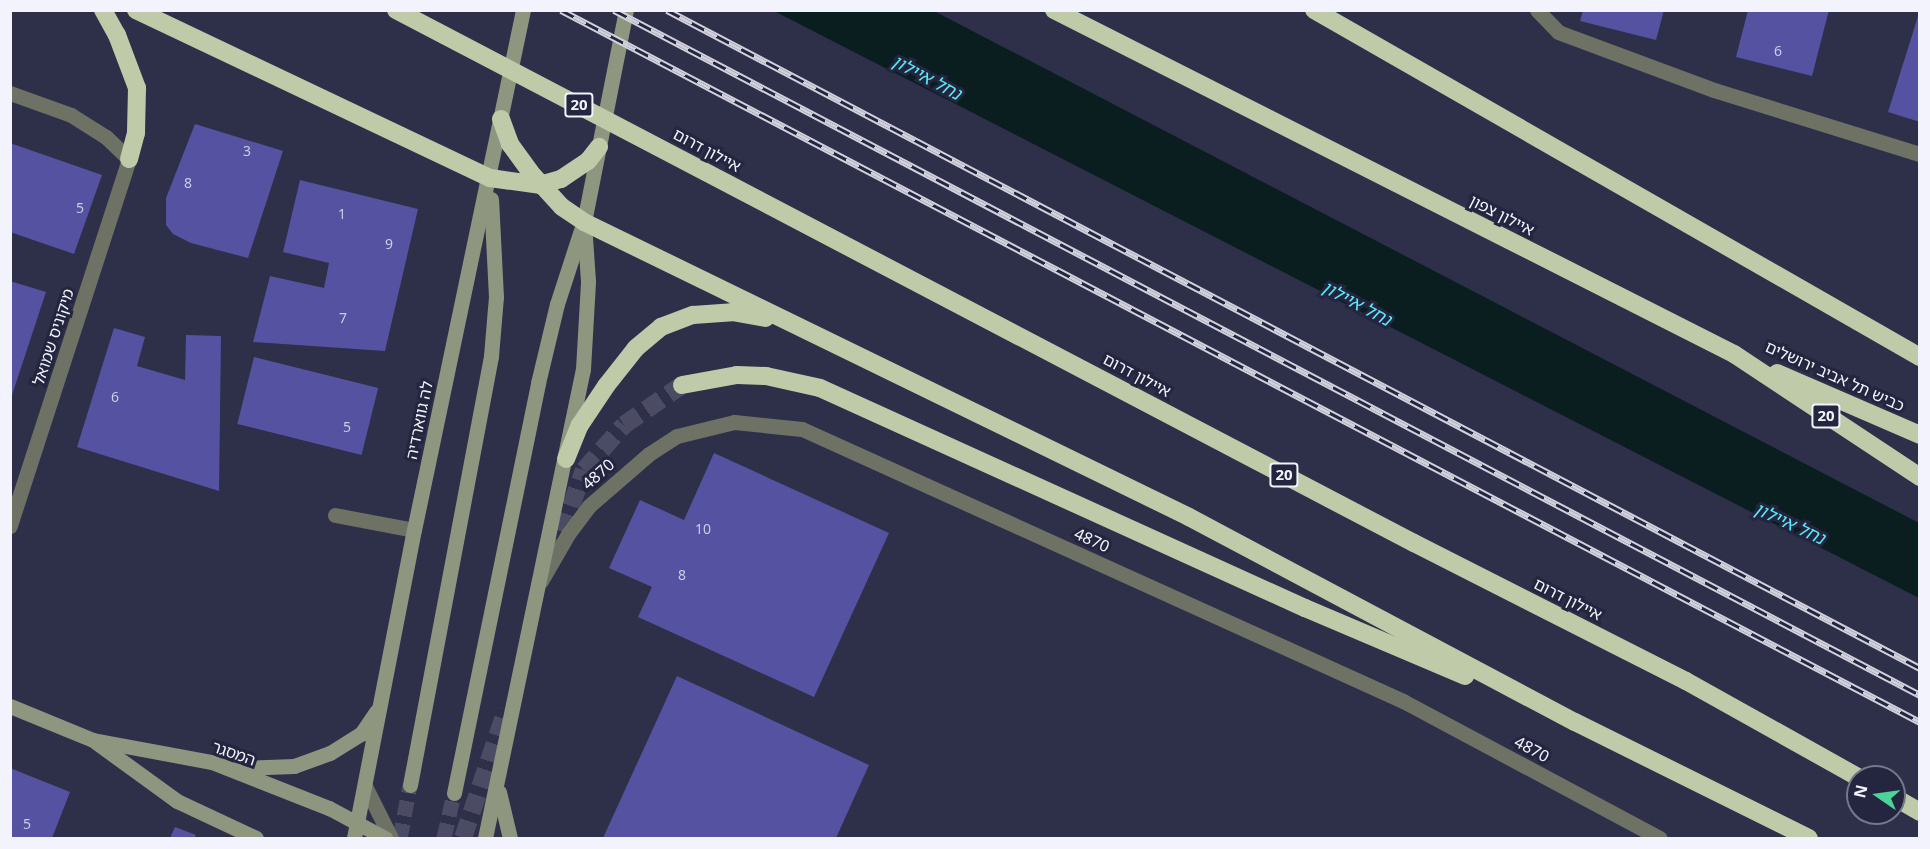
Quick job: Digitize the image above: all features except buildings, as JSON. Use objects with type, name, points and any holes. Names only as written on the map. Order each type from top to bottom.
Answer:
[{"type":"highway","points":[[103,10],[117,35],[137,88],[136,133],[129,159]]},
{"type":"highway","points":[[136,10],[490,178],[540,185],[576,171],[599,147]]},
{"type":"highway","name":"איילון דרום","points":[[396,10],[1414,543],[1686,681],[1846,770]]},
{"type":"highway","name":"איילון צפון","points":[[1054,10],[1734,354],[1920,477]]},
{"type":"highway","points":[[1314,10],[1920,357]]},
{"type":"highway","points":[[501,119],[510,144],[540,185],[584,222],[1189,517],[1575,722],[1809,838]]},
{"type":"highway","points":[[566,459],[580,425],[597,399],[636,348],[661,327],[693,315],[732,312],[799,328]]},
{"type":"highway","name":"כביש תל אביב ירושלים","points":[[1734,354],[1920,435]]},
{"type":"highway","points":[[682,385],[737,375],[766,376],[820,388],[1305,608],[1575,722]]},
{"type":"highway","points":[[1906,804],[1920,812]]},
{"type":"main road","name":"לה גווארדיה","points":[[355,831],[414,530],[490,178],[523,10]]},
{"type":"main road","points":[[454,793],[538,383],[557,304],[584,222],[626,10]]},
{"type":"main road","points":[[410,785],[492,356],[496,297],[490,178]]},
{"type":"main road","points":[[484,838],[498,788],[566,459],[587,321],[584,222]]},
{"type":"main road","points":[[212,762],[244,769],[273,768],[330,753],[361,734],[381,698]]},
{"type":"main road","name":"המסגר","points":[[10,706],[93,740],[212,762],[329,808],[355,831],[385,838]]},
{"type":"main road","name":"המסגר","points":[[93,740],[177,801],[256,838]]},
{"type":"main road","points":[[498,788],[510,838]]},
{"type":"main road","points":[[232,826],[245,838]]},
{"type":"main road","points":[[355,831],[363,838]]},
{"type":"street","points":[[1537,10],[1558,32],[1714,90],[1920,154]]},
{"type":"street","points":[[10,93],[71,114],[106,137],[129,159]]},
{"type":"street","name":"מיקוניס שמואל","points":[[10,526],[129,159]]},
{"type":"street","name":"4870","points":[[540,582],[568,534],[612,483],[677,436],[706,426],[759,422],[802,429],[1403,700],[1660,838]]},
{"type":"street","points":[[335,515],[414,530]]},
{"type":"street","points":[[365,786],[391,838]]},
{"type":"water","name":"נחל איילון","points":[[774,11],[934,11],[1919,523],[1919,598]]},
{"type":"tunnel","points":[[553,557],[584,470],[624,425],[682,385]]},
{"type":"tunnel","points":[[463,838],[506,710]]},
{"type":"tunnel","points":[[400,838],[410,785]]},
{"type":"tunnel","points":[[444,838],[454,793]]},
{"type":"railway","points":[[561,10],[1920,722]]},
{"type":"railway","points":[[614,10],[1920,695]]},
{"type":"railway","points":[[667,10],[1920,668]]}]
